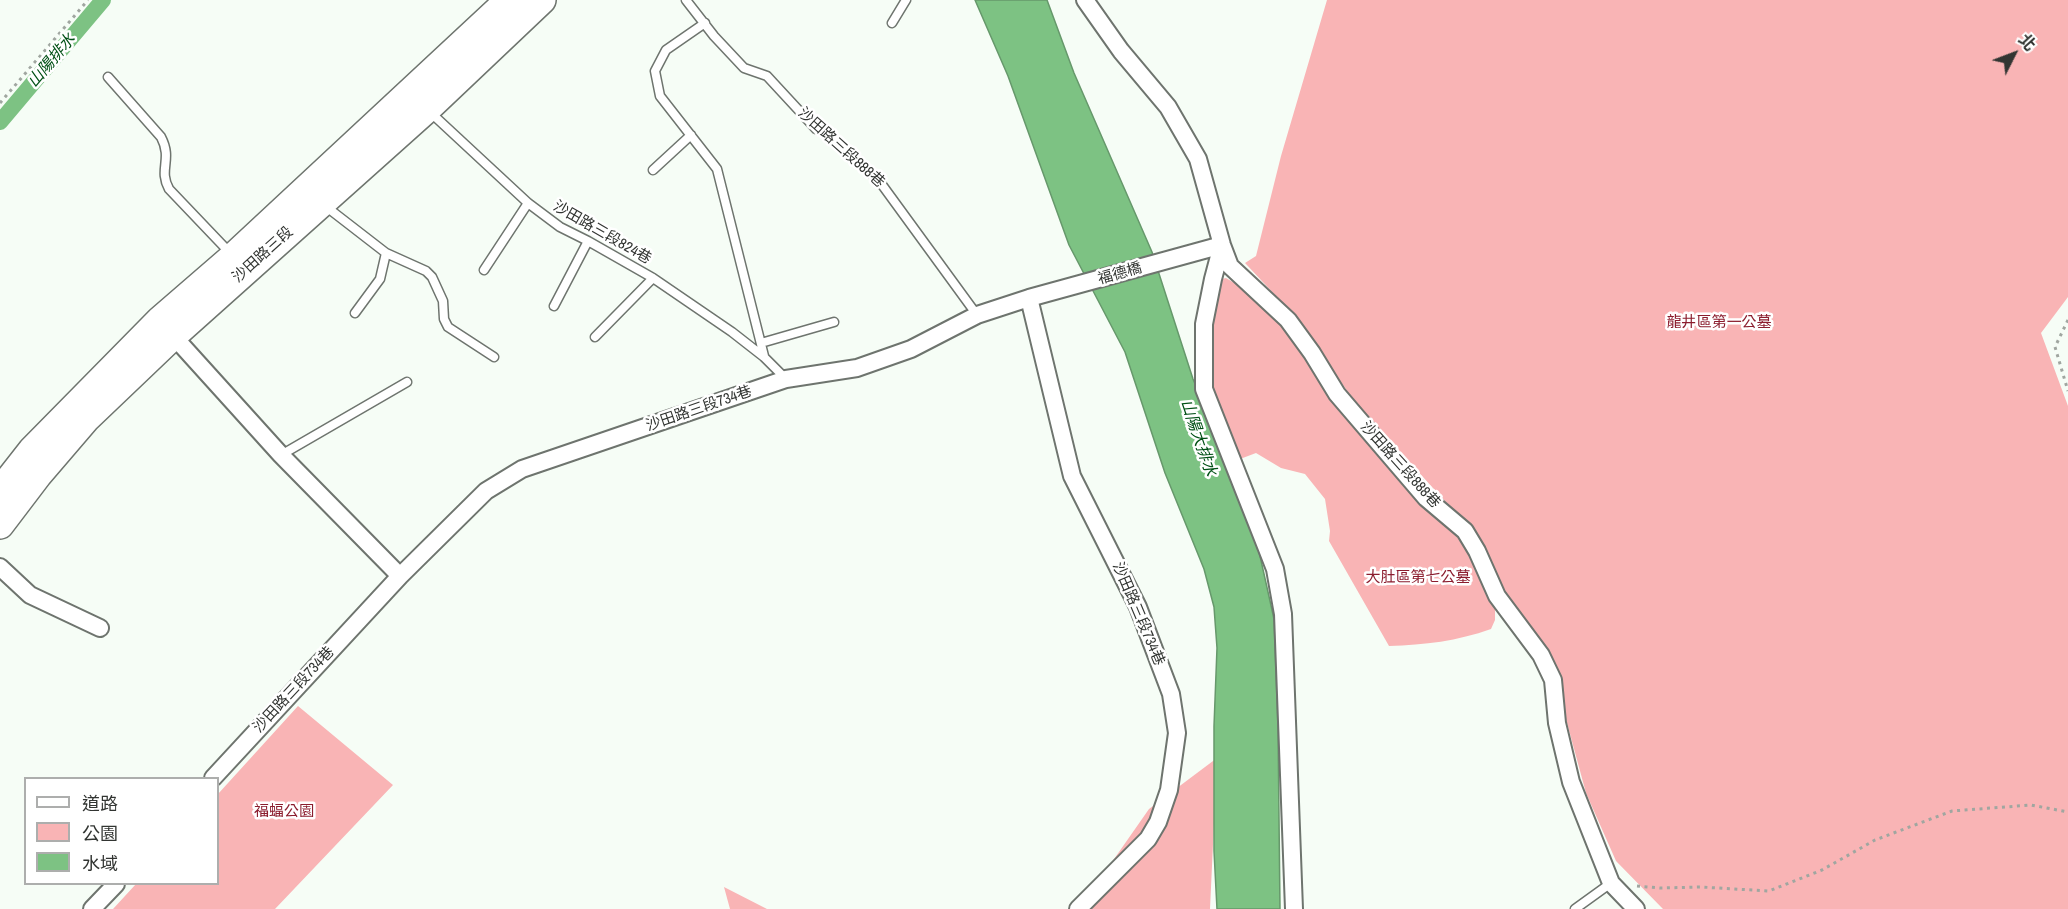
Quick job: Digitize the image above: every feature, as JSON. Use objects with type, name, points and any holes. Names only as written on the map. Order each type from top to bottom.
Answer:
[{"type":"main road","name":"沙田路三段","points":[[0,491],[32,450],[166,328],[322,203],[419,101],[509,0]]},
{"type":"main road","name":"沙田路三段","points":[[0,525],[86,418],[234,256],[542,0]]},
{"type":"street","points":[[1085,0],[1121,51],[1168,106],[1198,159],[1222,245],[1204,324],[1204,389],[1275,569],[1283,614],[1294,909]]},
{"type":"street","name":"福德橋","points":[[1075,286],[1222,245]]},
{"type":"street","name":"沙田路三段888巷","points":[[1222,245],[1230,266],[1288,320],[1337,394],[1426,498],[1465,531],[1477,551],[1497,596],[1541,656],[1553,680],[1557,723],[1571,782],[1611,884],[1636,909]]},
{"type":"street","name":"沙田路三段734巷","points":[[214,777],[400,576],[486,491],[522,469],[786,379],[857,368],[911,349],[977,315],[1075,286]]},
{"type":"street","name":"沙田路三段734巷","points":[[1029,298],[1072,476],[1138,607],[1171,694],[1177,733],[1169,790],[1158,822],[1148,839],[1078,909]]},
{"type":"street","points":[[166,328],[280,455],[400,576]]},
{"type":"street","points":[[0,567],[30,595],[100,628]]},
{"type":"street","points":[[92,909],[115,885]]},
{"type":"lane","name":"沙田路三段888巷","points":[[686,0],[714,36],[744,68],[767,76],[816,129],[832,138],[880,182],[977,315]]},
{"type":"lane","points":[[892,23],[906,0]]},
{"type":"lane","points":[[705,23],[666,50],[655,71],[660,96],[717,170],[764,357]]},
{"type":"lane","points":[[108,77],[161,137],[166,147],[164,180],[169,189],[234,256]]},
{"type":"lane","name":"沙田路三段824巷","points":[[419,101],[528,203],[560,227],[653,279],[732,332],[764,357],[786,379]]},
{"type":"lane","points":[[653,170],[690,135]]},
{"type":"lane","points":[[322,203],[386,253],[426,271],[443,301],[444,319],[448,327],[494,357]]},
{"type":"lane","points":[[484,270],[528,203]]},
{"type":"lane","points":[[554,306],[588,241]]},
{"type":"lane","points":[[355,313],[380,279],[386,253]]},
{"type":"lane","points":[[595,337],[653,279]]},
{"type":"lane","points":[[761,343],[834,322]]},
{"type":"lane","points":[[280,455],[407,382]]},
{"type":"lane","points":[[1575,909],[1611,884]]},
{"type":"path","points":[[0,103],[88,0]]},
{"type":"path","points":[[2068,320],[2055,347],[2068,391]]},
{"type":"path","points":[[1611,884],[1660,888],[1701,887],[1769,891],[1822,870],[1875,840],[1952,811],[2031,804],[2068,812]]},
{"type":"green space","name":"龍井區第一公墓","points":[[1327,0],[2068,0],[2068,297],[2041,333],[2068,406],[2068,909],[1663,909],[1616,861],[1586,793],[1547,649],[1500,588],[1481,541],[1355,402],[1292,313],[1245,263],[1256,256],[1281,156]]},
{"type":"green space","name":"大肚區第七公墓","points":[[1226,278],[1271,312],[1471,547],[1495,604],[1495,620],[1491,629],[1441,642],[1389,646],[1329,541],[1330,531],[1325,499],[1305,474],[1281,468],[1256,453],[1240,459],[1211,386],[1208,340],[1222,279]]},
{"type":"green space","name":"福蝠公園","points":[[298,706],[393,785],[275,909],[113,909],[135,885],[219,885],[219,793]]},
{"type":"green space","points":[[1217,758],[1210,909],[1093,909],[1084,902],[1149,809]]},
{"type":"green space","points":[[724,887],[767,909],[730,909]]},
{"type":"water","name":"山陽大排水","points":[[975,0],[1047,0],[1074,73],[1152,252],[1193,379],[1254,529],[1274,619],[1280,909],[1217,909],[1214,851],[1214,726],[1217,648],[1214,607],[1204,569],[1165,473],[1125,352],[1069,245],[1008,76]]},
{"type":"waterway","name":"山陽排水","points":[[0,122],[103,0]]}]
